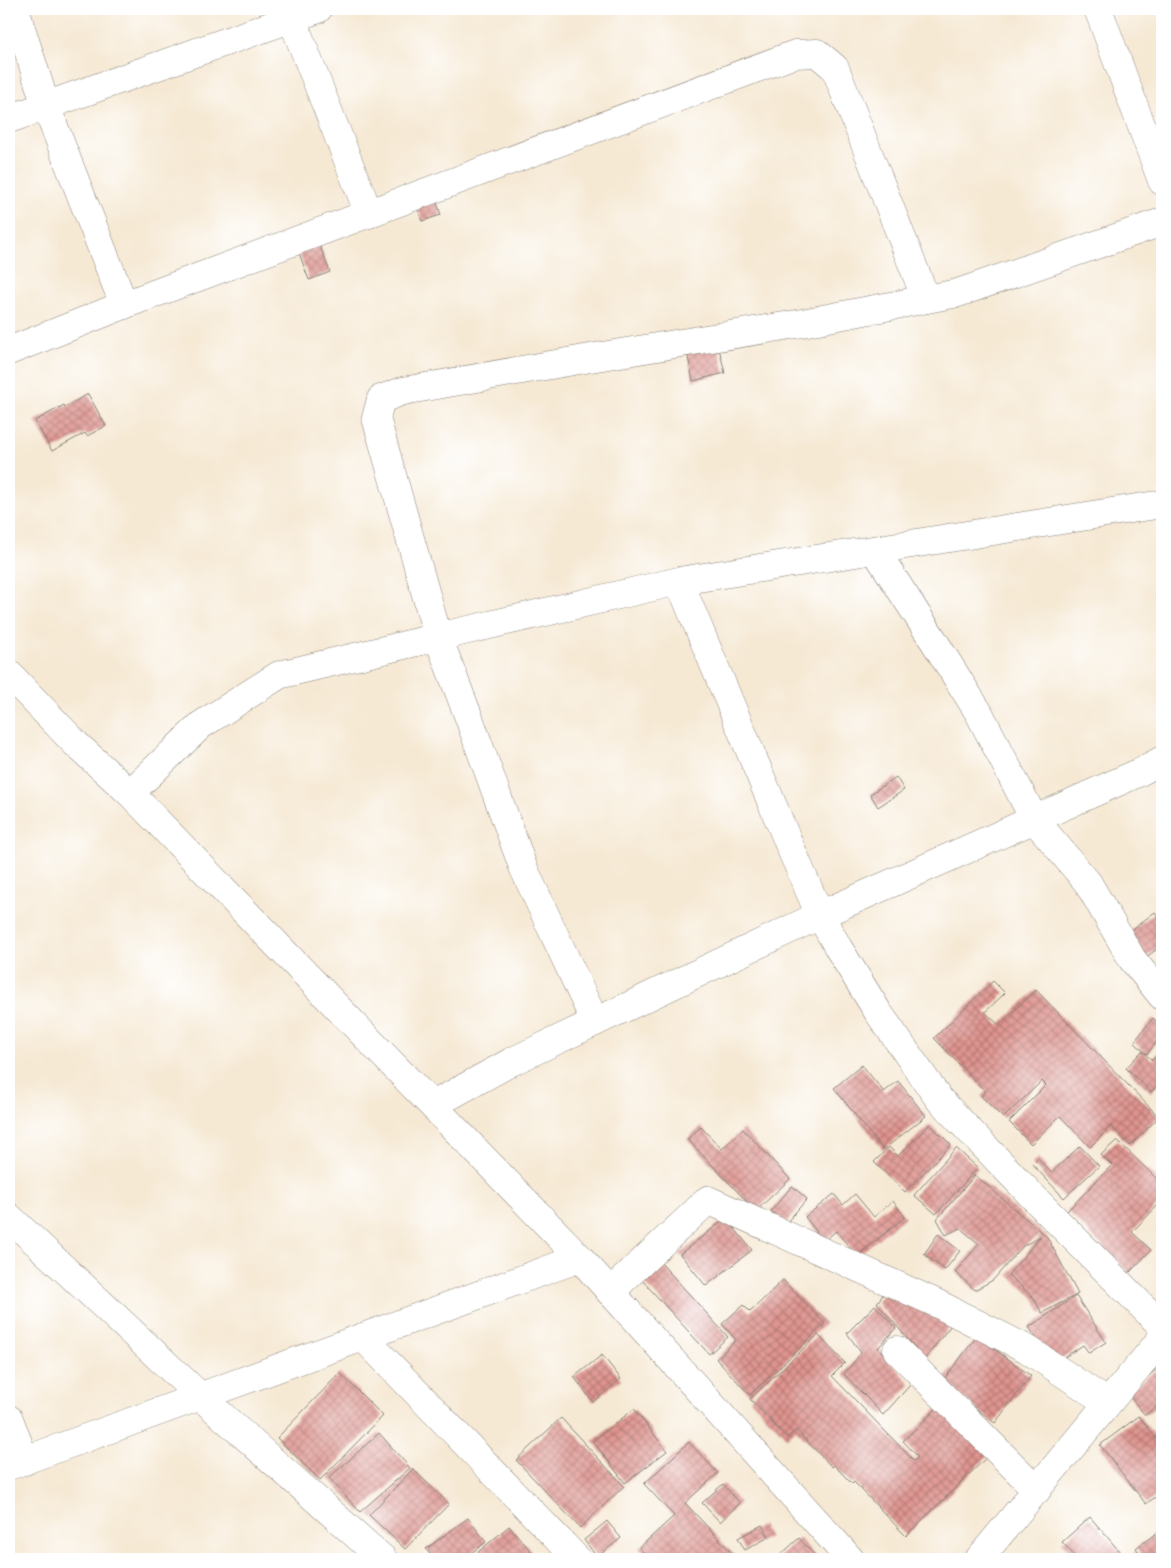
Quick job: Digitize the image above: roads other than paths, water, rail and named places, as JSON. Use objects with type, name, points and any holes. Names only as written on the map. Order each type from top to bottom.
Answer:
[{"type":"street","points":[[15,9],[46,106],[124,305]]},
{"type":"street","points":[[9,119],[318,9]]},
{"type":"street","points":[[1098,9],[1162,181]]},
{"type":"street","points":[[292,19],[369,214]]},
{"type":"street","points":[[9,351],[124,305],[795,54],[817,53],[835,68],[926,299]]},
{"type":"street","points":[[595,1022],[523,867],[438,637],[376,418],[381,399],[402,391],[797,324],[958,293],[1162,222]]},
{"type":"street","points":[[130,793],[201,725],[280,675],[679,582],[1162,504]]},
{"type":"street","points":[[874,550],[979,713],[1034,819],[1088,883],[1132,959],[1162,996]]},
{"type":"street","points":[[679,582],[820,914],[878,1012],[939,1099],[1162,1326]]},
{"type":"street","points":[[9,674],[76,744],[130,793],[580,1258],[850,1559]]},
{"type":"street","points":[[433,1105],[511,1062],[820,914],[1162,760]]},
{"type":"street","points":[[610,1292],[708,1200],[936,1303],[1027,1349],[1108,1403]]},
{"type":"street","points":[[9,1217],[372,1556]]},
{"type":"street","points":[[9,1419],[17,1464],[580,1258]]},
{"type":"street","points":[[363,1337],[577,1559]]},
{"type":"street","points":[[979,1559],[1162,1338]]},
{"type":"street","points":[[897,1350],[1037,1490]]}]
